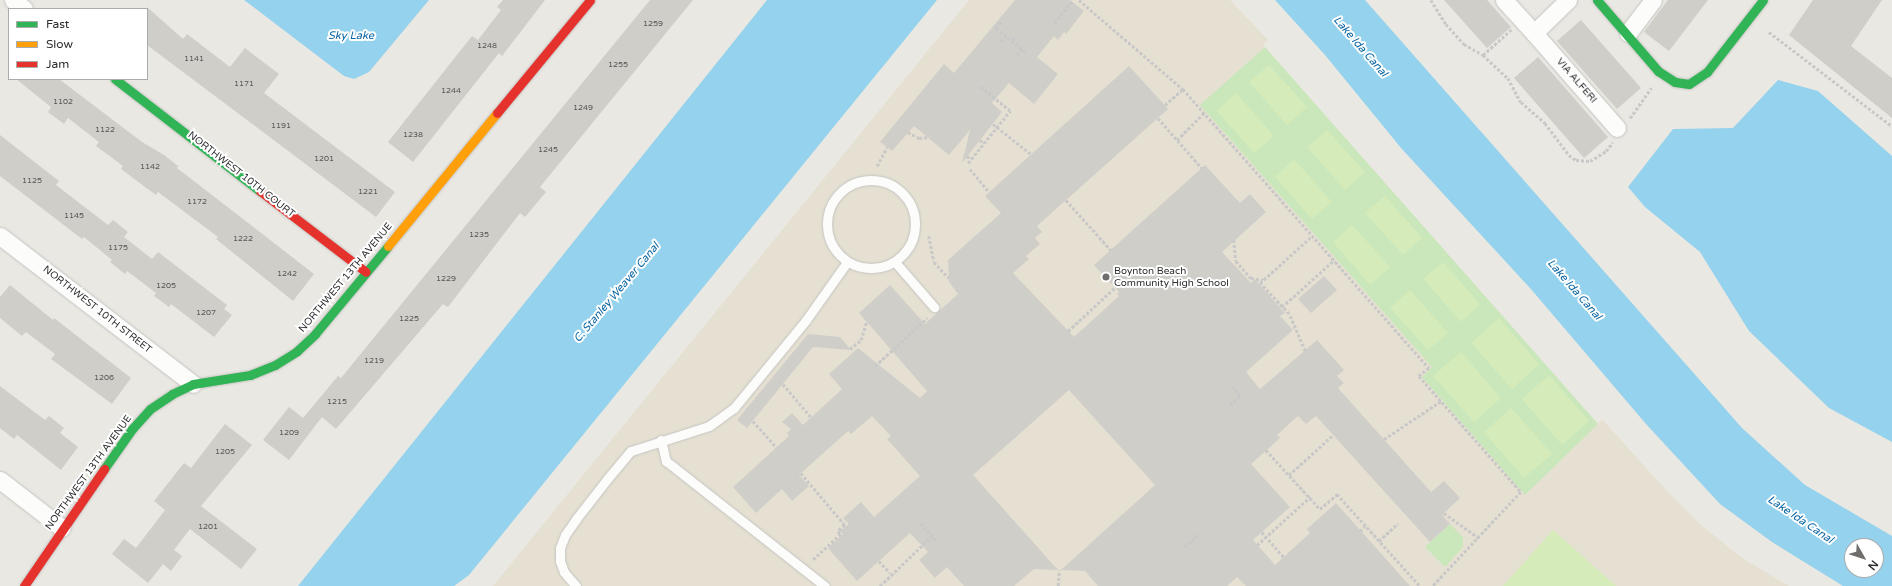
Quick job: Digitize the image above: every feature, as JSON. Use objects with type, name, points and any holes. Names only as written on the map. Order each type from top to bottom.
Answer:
[{"type":"street","points":[[13,0],[23,8]]},
{"type":"street","name":"NORTHWEST 13TH AVENUE","points":[[24,586],[62,528],[132,429],[145,414],[160,401],[193,384],[250,375],[286,359],[315,334],[590,0]]},
{"type":"street","name":"VIA ALFERI","points":[[1504,0],[1619,131]]},
{"type":"street","points":[[1534,33],[1568,0]]},
{"type":"street","points":[[1598,0],[1628,33],[1658,71],[1675,82],[1689,84],[1707,72],[1763,0]]},
{"type":"street","points":[[1628,33],[1653,0]]},
{"type":"street","name":"NORTHWEST 10TH COURT","points":[[116,80],[366,272]]},
{"type":"street","name":"NORTHWEST 10TH STREET","points":[[0,236],[193,384]]},
{"type":"street","points":[[0,480],[62,528]]},
{"type":"lane","points":[[866,180],[886,182],[895,187],[909,201],[915,219],[913,239],[902,256],[894,262],[881,267],[866,268],[847,262],[834,248],[829,239],[827,229],[829,209],[837,197],[848,187],[866,180]]},
{"type":"lane","points":[[576,586],[564,572],[560,561],[565,535],[631,451],[661,440],[709,426],[734,408],[806,320],[847,262]]},
{"type":"lane","points":[[894,262],[934,307]]},
{"type":"lane","points":[[661,440],[666,460],[825,586]]},
{"type":"path","points":[[1054,23],[1073,0]]},
{"type":"path","points":[[1079,0],[1183,89],[1201,108],[1429,368],[1419,376],[1521,492],[1495,522],[1433,586]]},
{"type":"path","points":[[1431,0],[1454,33],[1464,44],[1483,55],[1508,78],[1522,102],[1545,123],[1569,155],[1576,160],[1590,161],[1606,151],[1619,131],[1657,82]]},
{"type":"path","points":[[1001,22],[996,28],[1027,53]]},
{"type":"path","points":[[1483,55],[1516,26]]},
{"type":"path","points":[[1768,32],[1892,126]]},
{"type":"path","points":[[1012,40],[1016,35]]},
{"type":"path","points":[[1001,42],[1006,36]]},
{"type":"path","points":[[1017,55],[1022,49]]},
{"type":"path","points":[[968,163],[1010,111],[978,86]]},
{"type":"path","points":[[1164,105],[1183,89]]},
{"type":"path","points":[[1178,140],[1204,112]]},
{"type":"path","points":[[1158,118],[1202,168]]},
{"type":"path","points":[[993,124],[1031,154]]},
{"type":"path","points":[[908,132],[920,138],[929,137]]},
{"type":"path","points":[[980,140],[984,143]]},
{"type":"path","points":[[877,166],[887,147]]},
{"type":"path","points":[[967,156],[971,159]]},
{"type":"path","points":[[970,169],[989,192]]},
{"type":"path","points":[[1066,200],[1111,250]]},
{"type":"path","points":[[929,236],[934,262],[949,278]]},
{"type":"path","points":[[1305,351],[1289,314],[1260,282],[1312,236]]},
{"type":"path","points":[[1234,240],[1236,261],[1251,278],[1263,280]]},
{"type":"path","points":[[1282,307],[1334,260]]},
{"type":"path","points":[[1068,330],[1125,278]]},
{"type":"path","points":[[875,366],[936,310],[934,307]]},
{"type":"path","points":[[850,349],[861,340],[866,322]]},
{"type":"path","points":[[783,384],[812,417]]},
{"type":"path","points":[[1230,405],[1240,396],[1233,388]]},
{"type":"path","points":[[1384,439],[1441,401]]},
{"type":"path","points":[[753,421],[777,448]]},
{"type":"path","points":[[1289,475],[1333,435]]},
{"type":"path","points":[[1266,450],[1321,510],[1337,494],[1420,586]]},
{"type":"path","points":[[801,473],[845,525],[838,531],[841,534],[812,562]]},
{"type":"path","points":[[1257,545],[1310,498]]},
{"type":"path","points":[[1444,513],[1479,538]]},
{"type":"path","points":[[921,523],[936,540]]},
{"type":"path","points":[[1379,541],[1398,523]]},
{"type":"path","points":[[1360,531],[1365,526]]},
{"type":"path","points":[[1262,532],[1284,557]]},
{"type":"path","points":[[1185,547],[1199,534]]},
{"type":"path","points":[[880,586],[890,573],[932,536]]},
{"type":"path","points":[[879,561],[890,573]]},
{"type":"path","points":[[1058,586],[1059,570]]},
{"type":"shaded area","name":"Boynton Beach Community High School","points":[[969,0],[1230,0],[1268,40],[1263,45],[1598,424],[1602,419],[1666,490],[1701,525],[1742,558],[1789,586],[493,586]]},
{"type":"green space","points":[[1265,47],[1598,424],[1525,495],[1422,377],[1432,367],[1200,105]]},
{"type":"green space","points":[[1269,65],[1307,107],[1287,125],[1249,82]]},
{"type":"green space","points":[[1236,93],[1274,136],[1254,153],[1217,111]]},
{"type":"green space","points":[[1327,130],[1365,172],[1345,190],[1307,147]]},
{"type":"green space","points":[[1294,159],[1332,202],[1312,219],[1275,177]]},
{"type":"green space","points":[[1385,196],[1422,238],[1403,255],[1365,213]]},
{"type":"green space","points":[[1352,225],[1390,267],[1370,285],[1333,242]]},
{"type":"green space","points":[[1443,262],[1480,304],[1461,322],[1423,279]]},
{"type":"green space","points":[[1410,290],[1448,333],[1428,350],[1390,308]]},
{"type":"green space","points":[[1499,318],[1539,364],[1512,389],[1471,343]]},
{"type":"green space","points":[[1461,352],[1501,398],[1474,422],[1433,376]]},
{"type":"green space","points":[[1549,375],[1589,421],[1562,445],[1522,399]]},
{"type":"green space","points":[[1511,408],[1552,454],[1524,478],[1484,432]]},
{"type":"green space","points":[[1450,524],[1463,537],[1463,547],[1445,567],[1425,547]]},
{"type":"green space","points":[[1553,530],[1616,586],[1503,586]]},
{"type":"water","name":"Sky Lake","points":[[244,0],[429,0],[369,72],[354,79],[344,76]]},
{"type":"water","name":"C. Stanley Weaver Canal","points":[[767,0],[937,0],[469,575],[454,586],[298,586]]},
{"type":"water","name":"Lake Ida Canal","points":[[1275,0],[1365,0],[1742,428],[1805,485],[1892,536],[1892,586],[1843,586],[1772,542],[1720,504],[1646,424],[1530,288],[1401,148],[1325,55]]},
{"type":"water","points":[[1778,80],[1818,91],[1892,156],[1892,442],[1829,408],[1749,331],[1700,252],[1645,207],[1628,187],[1673,129],[1733,128]]},
{"type":"building","points":[[503,0],[545,0],[502,56],[499,53],[413,162],[388,142],[472,36],[478,40],[501,10],[497,7]]},
{"type":"building","points":[[650,0],[693,0],[540,187],[546,192],[525,217],[520,213],[448,307],[443,304],[336,429],[322,417],[289,460],[263,440],[289,407],[303,418],[338,376],[341,378]]},
{"type":"building","points":[[1015,0],[1070,0],[1084,11],[1066,34],[1064,32],[1058,40],[1054,36],[1037,57],[1058,74],[1034,104],[1009,83],[992,103],[1002,112],[962,163],[970,130],[949,155],[914,126],[892,151],[880,142],[944,64],[954,73]]},
{"type":"building","points":[[1444,0],[1487,0],[1511,27],[1487,48]]},
{"type":"building","points":[[1668,0],[1708,0],[1669,51],[1644,32]]},
{"type":"building","points":[[1813,0],[1882,0],[1851,46],[1892,78],[1892,118],[1789,35]]},
{"type":"building","points":[[147,8],[183,39],[187,34],[230,67],[245,48],[279,74],[264,93],[395,192],[376,217],[148,46]]},
{"type":"building","points":[[1581,20],[1641,88],[1617,109],[1557,41]]},
{"type":"building","points":[[1538,57],[1608,137],[1584,158],[1514,78]]},
{"type":"building","points":[[1129,66],[1168,109],[1037,226],[1042,232],[1035,238],[1040,244],[1026,256],[1029,259],[1013,273],[1074,337],[1119,296],[1117,294],[1119,292],[1094,265],[1205,165],[1240,203],[1250,194],[1266,212],[1222,252],[1251,283],[1255,279],[1285,313],[1280,316],[1293,330],[1246,372],[1260,389],[1317,340],[1344,370],[1337,376],[1344,383],[1338,388],[1431,492],[1444,481],[1460,498],[1442,515],[1450,524],[1430,542],[1316,416],[1306,424],[1298,416],[1277,435],[1280,438],[1251,464],[1290,507],[1253,540],[1275,565],[1310,533],[1307,529],[1336,503],[1410,586],[1246,586],[1237,577],[1227,586],[1098,586],[1085,571],[1061,570],[1155,485],[1069,390],[973,475],[1058,570],[1034,569],[1014,586],[964,586],[947,567],[935,578],[919,560],[928,552],[910,533],[857,581],[828,548],[843,534],[840,531],[849,524],[843,518],[861,502],[874,517],[920,476],[887,439],[891,436],[872,416],[851,434],[848,431],[799,475],[809,486],[792,501],[782,489],[756,513],[733,487],[789,436],[787,433],[791,429],[782,422],[792,413],[803,425],[842,389],[829,374],[858,348],[920,398],[927,391],[859,313],[890,285],[925,324],[958,294],[949,282],[948,260],[1001,213],[985,196]]},
{"type":"building","points":[[17,80],[60,80],[142,142],[164,155],[178,166],[177,168],[314,274],[293,301],[216,239],[218,237],[158,192],[156,195],[121,169],[123,166],[96,146],[99,142],[68,118],[64,124],[48,112],[51,107]]},
{"type":"building","points":[[0,135],[59,181],[56,185],[108,225],[113,220],[128,232],[124,237],[152,259],[158,252],[227,305],[224,309],[232,315],[214,337],[171,304],[169,307],[154,296],[156,293],[127,271],[125,274],[110,262],[112,260],[84,237],[82,239],[0,176]]},
{"type":"building","points":[[1324,276],[1337,290],[1311,313],[1298,299]]},
{"type":"building","points":[[10,285],[53,320],[54,318],[131,378],[112,404],[51,359],[55,354],[26,332],[22,336],[0,318],[0,297]]},
{"type":"building","points":[[808,334],[840,337],[851,350],[813,347],[747,428],[737,420]]},
{"type":"building","points":[[0,386],[45,420],[49,416],[64,428],[60,433],[78,447],[61,470],[17,435],[14,439],[0,428]]},
{"type":"building","points":[[225,424],[252,445],[201,506],[257,549],[241,569],[190,529],[174,550],[182,556],[171,571],[163,564],[148,583],[112,554],[124,539],[136,548],[165,510],[154,501],[184,463],[191,468]]},
{"type":"traffic: fast","points":[[1597,0],[1658,71],[1675,82],[1689,84],[1707,72],[1763,0]]},
{"type":"traffic: fast","points":[[116,80],[260,191]]},
{"type":"traffic: fast","points":[[104,469],[132,429],[150,409],[172,394],[193,384],[250,375],[275,365],[297,351],[315,334],[388,246]]},
{"type":"traffic: slow","points":[[388,246],[497,113]]},
{"type":"traffic: jam","points":[[497,113],[590,0]]},
{"type":"traffic: jam","points":[[260,191],[366,272]]},
{"type":"traffic: jam","points":[[24,586],[104,469]]},
{"type":"place","name":"Boynton Beach Community High School","points":[[1106,277]]}]
